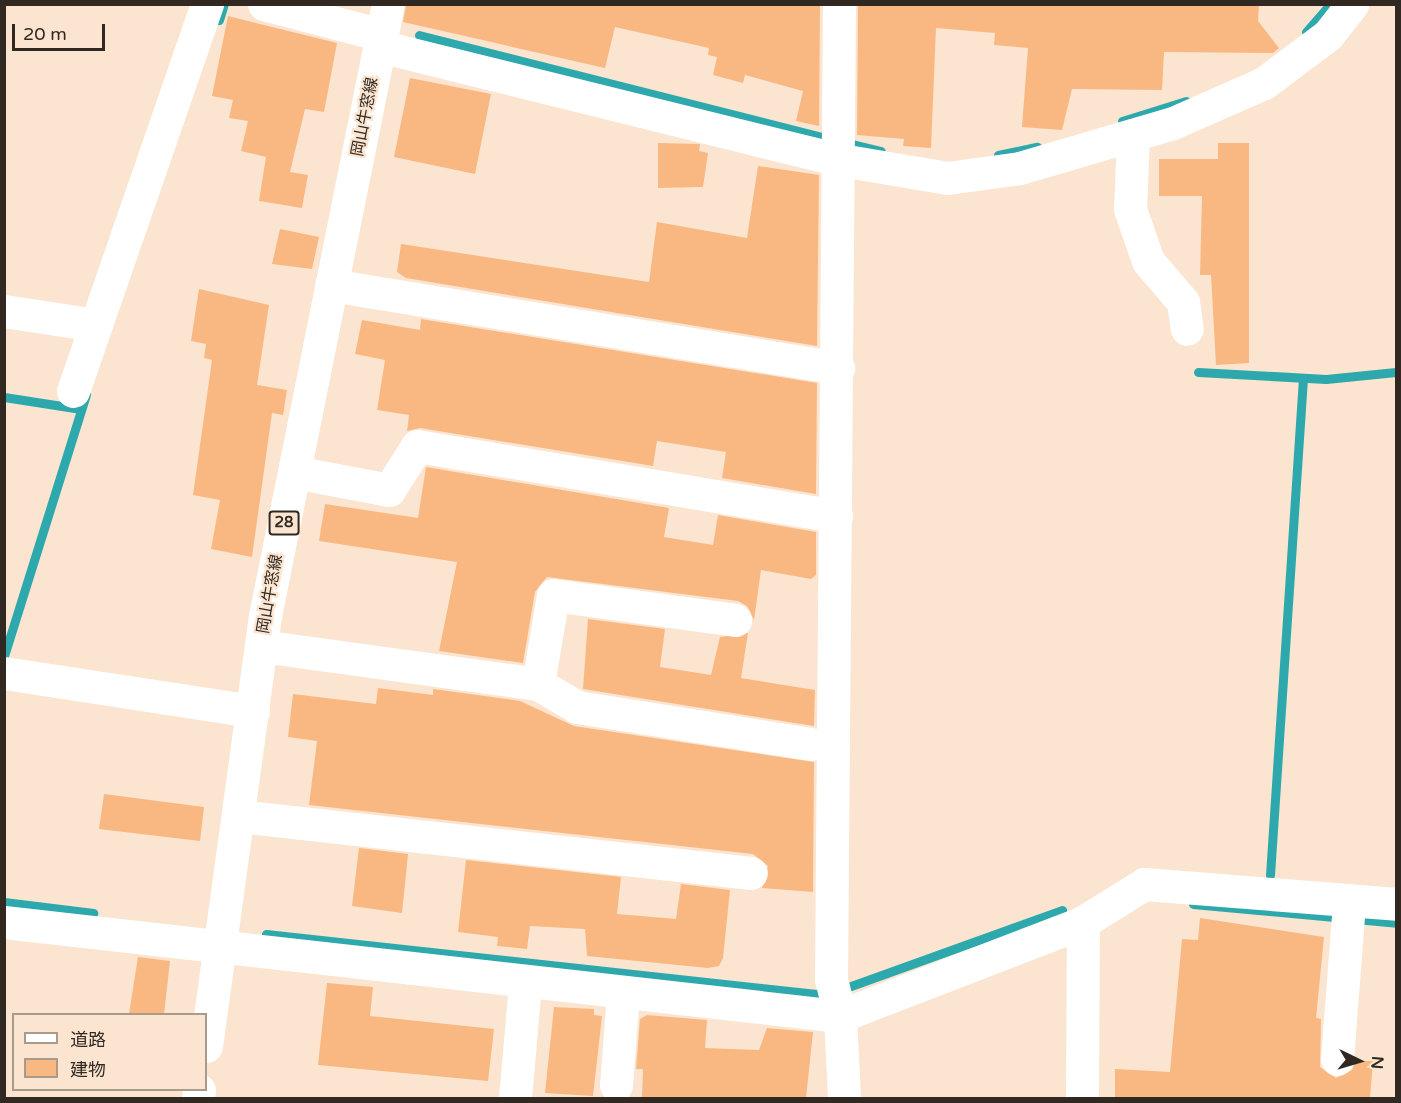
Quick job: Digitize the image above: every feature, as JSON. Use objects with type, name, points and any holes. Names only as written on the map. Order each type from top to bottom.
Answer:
[{"type":"street","points":[[73,391],[207,4]]},
{"type":"street","points":[[264,4],[383,29],[840,147],[947,178],[1020,168],[1133,135],[1264,83],[1328,35],[1353,4]]},
{"type":"street","points":[[839,4],[835,998],[844,1098]]},
{"type":"street","name":"岡山牛窓線","points":[[207,1039],[261,646],[383,29]]},
{"type":"street","points":[[1133,135],[1130,209],[1148,261],[1184,302],[1187,329]]},
{"type":"street","points":[[331,285],[838,368]]},
{"type":"street","points":[[4,310],[95,325]]},
{"type":"street","points":[[294,472],[389,490],[417,446],[836,516]]},
{"type":"street","points":[[538,684],[554,595],[735,620]]},
{"type":"street","points":[[261,646],[538,684],[578,707],[812,744]]},
{"type":"street","points":[[5,673],[253,711]]},
{"type":"street","points":[[238,816],[751,873]]},
{"type":"street","points":[[4,922],[219,949],[623,994],[835,998],[1083,922],[1144,884],[1348,914],[1396,904]]},
{"type":"street","points":[[1337,1059],[1348,914]]},
{"type":"street","points":[[1082,1098],[1083,922]]},
{"type":"street","points":[[515,1098],[525,983]]},
{"type":"street","points":[[616,1085],[623,994]]},
{"type":"building","points":[[406,4],[820,4],[819,126],[796,121],[803,91],[745,75],[743,83],[713,75],[717,57],[708,55],[709,48],[615,27],[605,68],[403,22]]},
{"type":"building","points":[[858,4],[1259,4],[1258,21],[1279,48],[1273,53],[1164,52],[1162,90],[1072,89],[1062,130],[1022,127],[1028,48],[994,45],[995,33],[936,28],[931,148],[903,146],[904,139],[857,135]]},
{"type":"building","points":[[228,16],[337,43],[324,112],[305,109],[290,172],[308,175],[302,208],[259,201],[266,157],[241,151],[248,121],[229,118],[233,100],[212,96]]},
{"type":"building","points":[[410,78],[491,94],[475,174],[394,157]]},
{"type":"building","points":[[658,143],[700,144],[699,151],[708,153],[703,187],[658,188]]},
{"type":"building","points":[[1218,143],[1249,143],[1249,363],[1216,365],[1211,275],[1200,275],[1202,196],[1159,196],[1159,159],[1218,159]]},
{"type":"building","points":[[758,166],[819,175],[817,346],[406,278],[397,272],[401,244],[649,282],[657,222],[747,238]]},
{"type":"building","points":[[280,229],[319,237],[312,269],[272,264]]},
{"type":"building","points":[[199,289],[269,305],[257,385],[287,390],[283,415],[272,413],[252,557],[211,549],[220,500],[193,495],[212,360],[204,358],[206,344],[191,341]]},
{"type":"building","points":[[421,319],[817,383],[816,494],[722,478],[726,452],[657,441],[653,466],[420,428],[407,431],[409,415],[377,410],[385,360],[355,354],[362,320],[420,330]]},
{"type":"building","points":[[426,467],[669,508],[664,537],[713,545],[718,515],[816,532],[816,575],[811,579],[761,570],[754,620],[747,606],[738,601],[547,577],[535,592],[523,663],[439,651],[457,562],[319,541],[325,504],[418,518]]},
{"type":"building","points":[[588,619],[665,629],[660,667],[711,675],[720,637],[748,633],[741,678],[815,690],[814,726],[583,689]]},
{"type":"building","points":[[378,688],[433,695],[433,689],[520,701],[574,726],[814,762],[813,892],[762,888],[768,866],[753,854],[309,805],[317,741],[288,737],[293,694],[376,704]]},
{"type":"building","points":[[104,794],[204,807],[200,841],[99,829]]},
{"type":"building","points":[[359,848],[408,854],[402,913],[352,906]]},
{"type":"building","points":[[466,860],[621,877],[617,914],[676,919],[681,884],[730,890],[723,958],[719,966],[708,968],[587,956],[585,929],[530,926],[527,949],[497,946],[498,937],[458,932]]},
{"type":"building","points":[[1200,918],[1324,937],[1316,1018],[1321,1019],[1320,1067],[1336,1078],[1352,1070],[1356,1061],[1373,1061],[1370,1098],[1115,1098],[1115,1069],[1170,1072],[1182,939],[1198,940]]},
{"type":"building","points":[[138,957],[170,961],[164,1013],[129,1013]]},
{"type":"building","points":[[327,983],[373,987],[370,1016],[494,1029],[488,1081],[318,1065]]},
{"type":"building","points":[[554,1007],[594,1009],[594,1015],[602,1016],[593,1096],[545,1093]]},
{"type":"building","points":[[647,1015],[707,1020],[705,1048],[759,1050],[767,1028],[813,1032],[806,1098],[642,1098],[643,1069],[636,1069],[640,1019]]},
{"type":"waterway","points":[[219,20],[224,4]]},
{"type":"waterway","points":[[1306,32],[1330,4]]},
{"type":"waterway","points":[[419,35],[831,139]]},
{"type":"waterway","points":[[1122,121],[1186,101]]},
{"type":"waterway","points":[[844,142],[881,151]]},
{"type":"waterway","points":[[998,155],[1037,147]]},
{"type":"waterway","points":[[1198,372],[1326,379],[1396,372]]},
{"type":"waterway","points":[[1270,875],[1303,378]]},
{"type":"waterway","points":[[4,656],[86,395]]},
{"type":"waterway","points":[[4,397],[81,409]]},
{"type":"waterway","points":[[4,902],[93,913]]},
{"type":"waterway","points":[[1193,904],[1396,923]]},
{"type":"waterway","points":[[266,934],[826,995],[1062,910]]}]
